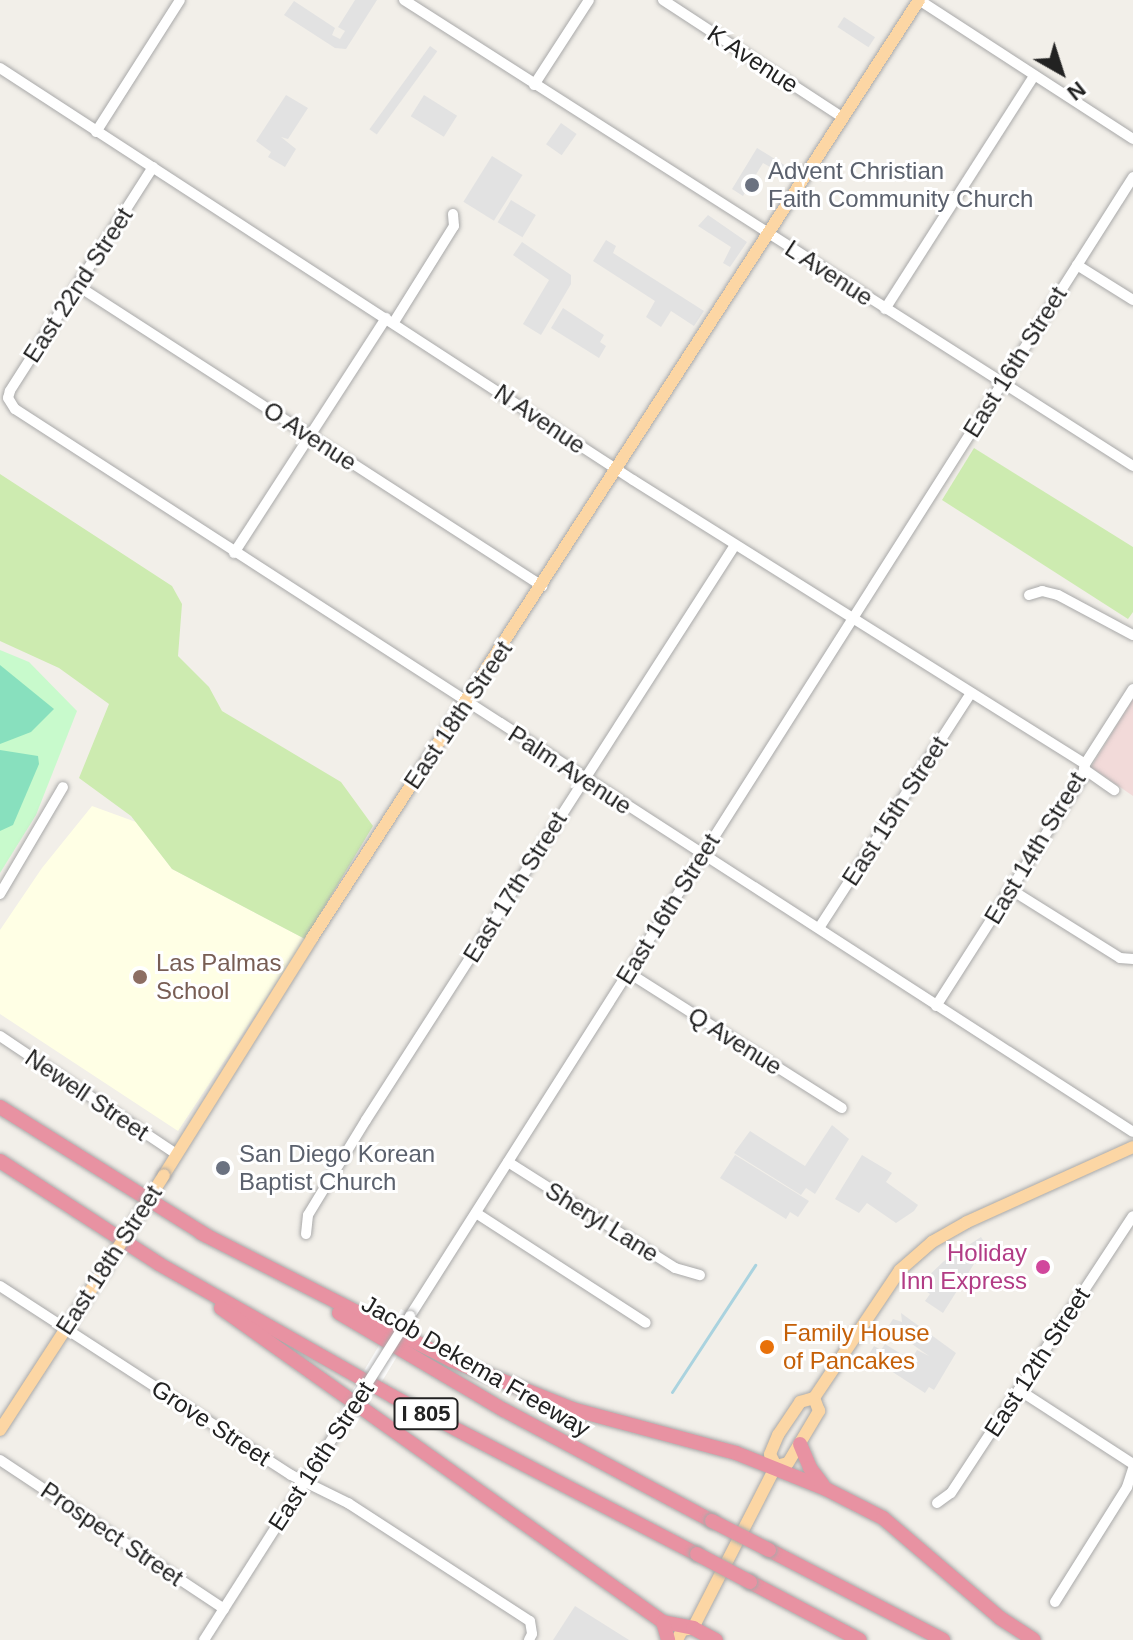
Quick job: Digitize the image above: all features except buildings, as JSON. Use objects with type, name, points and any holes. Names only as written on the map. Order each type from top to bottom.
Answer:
[{"type":"highway","name":"Jacob Dekema Freeway","points":[[0,1107],[201,1233],[504,1410],[943,1640]]},
{"type":"highway","name":"I 805","points":[[0,1161],[159,1264],[392,1396],[860,1640]]},
{"type":"highway","points":[[201,1233],[451,1360],[572,1409],[776,1466],[826,1489],[883,1518],[1000,1618],[1034,1640]]},
{"type":"highway","points":[[159,1264],[663,1622],[716,1640]]},
{"type":"highway","points":[[800,1444],[810,1468],[826,1489]]},
{"type":"highway","points":[[663,1622],[668,1640]]},
{"type":"main road","name":"East 18th Street","points":[[0,1430],[104,1270],[175,1153],[919,0]]},
{"type":"main road","points":[[776,1466],[770,1454],[778,1435],[800,1402],[814,1398],[900,1270],[932,1242],[967,1222],[1133,1147]]},
{"type":"main road","points":[[776,1466],[788,1463],[819,1411],[814,1398]]},
{"type":"main road","points":[[677,1640],[682,1630],[697,1634],[776,1466]]},
{"type":"street","points":[[96,132],[180,0]]},
{"type":"street","name":"L Avenue","points":[[404,0],[1133,467]]},
{"type":"street","points":[[422,11],[428,0]]},
{"type":"street","points":[[534,85],[589,0]]},
{"type":"street","name":"K Avenue","points":[[663,0],[842,117]]},
{"type":"street","points":[[919,0],[1133,139]]},
{"type":"street","name":"N Avenue","points":[[0,68],[616,469],[971,693],[1114,790]]},
{"type":"street","points":[[885,309],[1034,76]]},
{"type":"street","name":"East 22nd Street","points":[[10,404],[10,391],[153,167]]},
{"type":"street","name":"East 16th Street","points":[[204,1640],[1133,177]]},
{"type":"street","points":[[234,553],[454,226],[453,214]]},
{"type":"street","points":[[1077,265],[1133,300]]},
{"type":"street","name":"O Avenue","points":[[78,286],[542,586]]},
{"type":"street","name":"Palm Avenue","points":[[10,404],[234,553],[1133,1132]]},
{"type":"street","name":"East 17th Street","points":[[306,1234],[308,1215],[366,1120],[735,545]]},
{"type":"street","points":[[1029,595],[1042,591],[1058,595],[1133,635]]},
{"type":"street","name":"East 14th Street","points":[[936,1006],[1082,778],[1084,767],[1133,689]]},
{"type":"street","name":"East 15th Street","points":[[819,928],[971,693]]},
{"type":"street","points":[[0,894],[63,787]]},
{"type":"street","points":[[1010,889],[1120,958],[1133,959]]},
{"type":"street","name":"Q Avenue","points":[[629,973],[842,1108]]},
{"type":"street","name":"Newell Street","points":[[0,1036],[175,1153]]},
{"type":"street","name":"Sheryl Lane","points":[[508,1162],[675,1268],[700,1275]]},
{"type":"street","points":[[476,1213],[646,1323]]},
{"type":"street","name":"East 12th Street","points":[[937,1503],[951,1493],[1133,1216]]},
{"type":"street","name":"Grove Street","points":[[0,1286],[305,1483],[348,1503],[530,1621],[532,1634],[529,1640]]},
{"type":"street","points":[[1019,1390],[1133,1467],[1127,1487],[1055,1602]]},
{"type":"street","name":"Prospect Street","points":[[0,1460],[224,1609]]},
{"type":"shaded area","points":[[355,0],[377,0],[346,49],[335,48],[284,15],[294,1],[335,28],[332,35],[340,39],[345,31],[338,27]]},
{"type":"shaded area","points":[[844,17],[875,37],[868,47],[837,27]]},
{"type":"shaded area","points":[[430,46],[437,51],[377,135],[369,129]]},
{"type":"shaded area","points":[[286,95],[308,108],[288,139],[281,137],[296,149],[285,167],[268,157],[271,152],[256,141]]},
{"type":"shaded area","points":[[424,95],[457,116],[444,137],[411,116]]},
{"type":"shaded area","points":[[561,123],[577,134],[562,155],[546,144]]},
{"type":"shaded area","points":[[757,148],[791,169],[786,176],[763,163],[743,196],[732,189]]},
{"type":"shaded area","points":[[492,156],[523,175],[494,221],[463,202]]},
{"type":"shaded area","points":[[511,200],[536,215],[522,237],[498,222]]},
{"type":"shaded area","points":[[708,215],[747,242],[730,267],[723,263],[731,247],[698,226]]},
{"type":"shaded area","points":[[606,240],[616,246],[613,253],[704,311],[694,326],[671,311],[661,327],[646,317],[655,301],[593,261]]},
{"type":"shaded area","points":[[522,242],[571,275],[571,284],[541,335],[523,324],[549,280],[513,255]]},
{"type":"shaded area","points":[[563,308],[604,335],[600,342],[606,346],[599,358],[551,328]]},
{"type":"shaded area","points":[[1133,699],[1133,796],[1091,767]]},
{"type":"shaded area","name":"Las Palmas School","points":[[92,806],[136,822],[172,869],[305,939],[178,1131],[0,1014],[0,930],[42,868]]},
{"type":"shaded area","points":[[832,1125],[849,1139],[815,1194],[806,1188],[801,1195],[734,1153],[750,1131],[805,1166]]},
{"type":"shaded area","points":[[735,1155],[809,1201],[798,1217],[790,1212],[786,1219],[720,1178]]},
{"type":"shaded area","points":[[862,1155],[892,1173],[886,1182],[918,1205],[914,1211],[896,1223],[867,1203],[859,1213],[835,1199]]},
{"type":"shaded area","points":[[981,1237],[986,1245],[943,1313],[925,1301],[930,1294],[918,1286],[944,1261]]},
{"type":"shaded area","points":[[901,1313],[956,1353],[934,1390],[929,1387],[925,1393],[868,1356],[874,1346],[881,1350],[885,1344],[911,1360],[917,1350],[929,1356],[888,1327],[893,1319],[902,1322]]},
{"type":"shaded area","points":[[575,1606],[629,1640],[553,1640]]},
{"type":"green space","points":[[974,448],[1133,547],[1133,612],[1128,619],[942,500]]},
{"type":"green space","points":[[0,474],[172,586],[182,604],[178,656],[209,687],[222,711],[341,782],[373,826],[305,939],[172,869],[131,816],[79,778],[109,704],[59,668],[0,641]]},
{"type":"green space","points":[[0,650],[29,662],[77,711],[36,815],[0,873]]},
{"type":"green space","points":[[0,665],[54,709],[31,732],[0,744]]},
{"type":"green space","points":[[0,750],[38,756],[39,764],[13,825],[0,831]]},
{"type":"pier","points":[[401,1309],[419,1320],[353,1430],[335,1419]]},
{"type":"waterway","points":[[672,1392],[755,1265]]},
{"type":"place","name":"Advent Christian Faith Community Church","points":[[752,185]]},
{"type":"place","name":"Las Palmas School","points":[[140,977]]},
{"type":"place","name":"San Diego Korean Baptist Church","points":[[223,1168]]},
{"type":"place","name":"Holiday Inn Express","points":[[1043,1267]]},
{"type":"place","name":"Family House of Pancakes","points":[[767,1347]]}]
